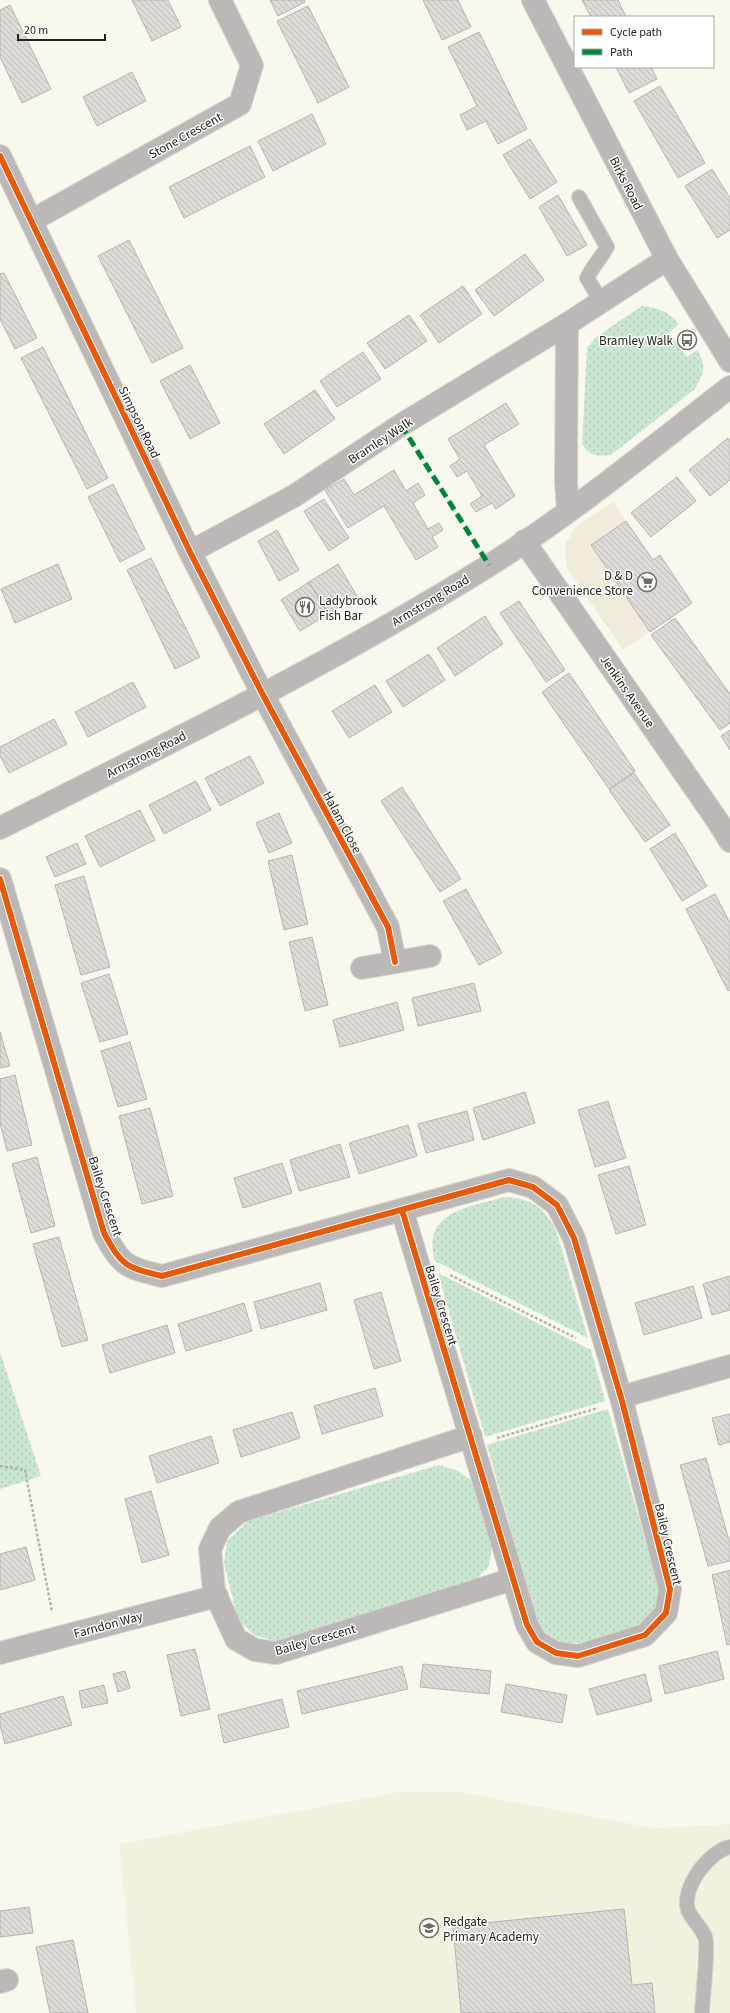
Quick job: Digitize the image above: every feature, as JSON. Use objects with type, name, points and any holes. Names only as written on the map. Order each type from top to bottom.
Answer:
[{"type":"street","name":"Stone Crescent","points":[[31,221],[240,104],[252,65],[220,0]]},
{"type":"street","name":"Birks Road","points":[[533,0],[667,259],[730,361]]},
{"type":"street","name":"Simpson Road","points":[[0,156],[190,552],[263,695]]},
{"type":"street","name":"Bramley Walk","points":[[190,552],[294,496],[401,425],[567,324],[667,259]]},
{"type":"street","points":[[567,324],[566,482],[568,510]]},
{"type":"street","name":"Armstrong Road","points":[[0,828],[263,695],[354,646],[489,565],[568,510],[730,388]]},
{"type":"street","name":"Jenkins Avenue","points":[[524,541],[730,841]]},
{"type":"street","name":"Halam Close","points":[[263,695],[388,927],[396,962]]},
{"type":"street","name":"Bailey Crescent","points":[[0,879],[104,1233],[117,1257],[134,1269],[162,1276],[510,1180],[533,1187],[557,1205],[574,1238],[622,1399],[670,1589],[666,1613],[645,1635],[578,1656],[556,1653],[537,1642],[527,1625],[402,1210]]},
{"type":"street","points":[[362,968],[430,956]]},
{"type":"street","points":[[622,1399],[730,1366]]},
{"type":"street","name":"Bailey Crescent","points":[[472,1441],[239,1512],[220,1528],[210,1549],[214,1591],[236,1639],[255,1650],[276,1653],[513,1580]]},
{"type":"street","name":"Farndon Way","points":[[0,1653],[217,1596]]},
{"type":"lane","points":[[579,197],[607,247],[599,262],[593,266],[587,278],[601,301]]},
{"type":"lane","points":[[702,2013],[706,1940],[688,1910],[689,1887],[704,1864],[725,1848],[730,1846]]},
{"type":"path","points":[[417,1259],[608,1354]]},
{"type":"path","points":[[472,1441],[622,1399]]},
{"type":"path","points":[[0,1466],[25,1470],[57,1638]]},
{"type":"shaded area","points":[[613,502],[652,560],[660,555],[692,603],[623,650],[566,566],[565,545],[576,526]]},
{"type":"shaded area","name":"Redgate Primary Academy","points":[[399,1792],[461,1792],[654,1828],[730,1824],[730,2013],[136,2013],[119,1844]]},
{"type":"green space","points":[[642,306],[667,313],[679,324],[669,333],[687,357],[697,350],[703,365],[701,378],[695,389],[611,455],[594,455],[582,444],[587,348],[596,337]]},
{"type":"green space","points":[[504,1197],[522,1199],[535,1205],[541,1209],[556,1230],[588,1338],[435,1261],[433,1245],[435,1232],[441,1222],[451,1214],[463,1209]]},
{"type":"green space","points":[[438,1273],[591,1350],[605,1401],[485,1437]]},
{"type":"green space","points":[[0,1352],[41,1476],[0,1489]]},
{"type":"green space","points":[[608,1409],[660,1592],[653,1611],[642,1622],[627,1629],[587,1641],[578,1643],[561,1642],[545,1632],[537,1622],[487,1445]]},
{"type":"green space","points":[[439,1465],[458,1471],[474,1482],[492,1545],[489,1566],[473,1583],[274,1641],[254,1635],[238,1620],[224,1563],[227,1541],[248,1521]]},
{"type":"building","points":[[132,0],[168,0],[181,27],[152,41]]},
{"type":"building","points":[[270,0],[304,0],[305,2],[278,16]]},
{"type":"building","points":[[423,0],[458,0],[471,27],[442,40]]},
{"type":"building","points":[[582,0],[618,0],[626,16],[590,16]]},
{"type":"building","points":[[10,5],[51,89],[22,103],[0,57],[0,10]]},
{"type":"building","points":[[308,6],[349,87],[318,103],[277,21]]},
{"type":"building","points":[[479,32],[527,129],[498,144],[486,121],[467,130],[460,115],[477,106],[448,47]]},
{"type":"building","points":[[616,68],[652,68],[657,79],[629,93]]},
{"type":"building","points":[[132,72],[146,101],[97,126],[83,97]]},
{"type":"building","points":[[660,86],[705,163],[678,178],[634,101]]},
{"type":"building","points":[[312,114],[326,144],[273,171],[258,141]]},
{"type":"building","points":[[530,139],[557,182],[530,199],[503,155]]},
{"type":"building","points":[[250,146],[265,177],[184,218],[169,187]]},
{"type":"building","points":[[712,169],[730,198],[730,230],[717,238],[685,186]]},
{"type":"building","points":[[558,195],[587,245],[567,256],[539,207]]},
{"type":"building","points":[[129,240],[183,348],[152,363],[98,256]]},
{"type":"building","points":[[525,254],[544,280],[494,316],[475,290]]},
{"type":"building","points":[[4,273],[37,338],[15,349],[0,319],[0,274]]},
{"type":"building","points":[[463,286],[482,314],[439,343],[420,315]]},
{"type":"building","points":[[409,315],[427,341],[385,369],[367,343]]},
{"type":"building","points":[[43,347],[108,478],[87,489],[21,358]]},
{"type":"building","points":[[363,352],[381,379],[337,407],[320,381]]},
{"type":"building","points":[[190,365],[220,423],[190,439],[160,381]]},
{"type":"building","points":[[315,390],[335,419],[284,454],[264,424]]},
{"type":"building","points":[[506,403],[519,424],[484,445],[515,496],[496,509],[492,503],[476,512],[470,504],[482,496],[467,471],[457,477],[450,466],[460,459],[448,439]]},
{"type":"building","points":[[728,438],[730,440],[730,480],[710,496],[689,470]]},
{"type":"building","points":[[394,470],[406,491],[418,483],[425,495],[413,503],[428,529],[439,523],[443,530],[432,537],[438,547],[416,560],[384,506],[348,528],[325,490],[344,479],[354,495]]},
{"type":"building","points":[[677,477],[696,501],[651,537],[631,513]]},
{"type":"building","points":[[113,484],[145,549],[120,562],[88,497]]},
{"type":"building","points":[[324,499],[349,538],[329,551],[304,511]]},
{"type":"building","name":"D & D Convenience Store","points":[[626,521],[653,560],[660,555],[692,603],[650,632],[591,545]]},
{"type":"building","points":[[277,530],[299,570],[279,581],[258,541]]},
{"type":"building","points":[[151,558],[200,657],[175,669],[127,570]]},
{"type":"building","points":[[58,564],[72,599],[15,623],[1,589]]},
{"type":"building","points":[[338,564],[357,596],[328,614],[309,582]]},
{"type":"building","name":"Ladybrook Fish Bar","points":[[309,582],[328,614],[300,631],[281,600]]},
{"type":"building","points":[[519,601],[565,670],[546,682],[500,613]]},
{"type":"building","points":[[485,616],[503,644],[455,676],[437,648]]},
{"type":"building","points":[[675,618],[730,694],[730,723],[720,730],[651,635]]},
{"type":"building","points":[[429,654],[445,680],[403,707],[386,681]]},
{"type":"building","points":[[569,673],[635,771],[609,789],[542,692]]},
{"type":"building","points":[[133,682],[146,707],[88,737],[75,712]]},
{"type":"building","points":[[375,685],[392,712],[349,738],[332,711]]},
{"type":"building","points":[[54,719],[67,744],[9,773],[0,756],[0,747]]},
{"type":"building","points":[[730,730],[730,750],[721,736]]},
{"type":"building","points":[[250,756],[264,783],[220,806],[205,778]]},
{"type":"building","points":[[634,773],[670,825],[645,842],[609,790]]},
{"type":"building","points":[[196,781],[211,810],[164,834],[149,805]]},
{"type":"building","points":[[402,787],[461,879],[440,892],[381,801]]},
{"type":"building","points":[[140,810],[155,840],[100,867],[85,836]]},
{"type":"building","points":[[279,813],[292,843],[269,853],[256,823]]},
{"type":"building","points":[[675,833],[707,886],[682,901],[650,849]]},
{"type":"building","points":[[77,843],[86,864],[55,877],[46,857]]},
{"type":"building","points":[[292,855],[308,924],[284,930],[268,861]]},
{"type":"building","points":[[84,876],[110,967],[81,975],[55,885]]},
{"type":"building","points":[[466,889],[502,953],[479,965],[443,901]]},
{"type":"building","points":[[715,894],[730,923],[730,990],[728,991],[686,909]]},
{"type":"building","points":[[312,937],[328,1005],[305,1011],[289,942]]},
{"type":"building","points":[[109,974],[128,1034],[100,1042],[81,983]]},
{"type":"building","points":[[474,983],[481,1011],[418,1026],[412,998]]},
{"type":"building","points":[[397,1002],[404,1030],[340,1047],[333,1020]]},
{"type":"building","points":[[0,1032],[10,1066],[0,1068]]},
{"type":"building","points":[[130,1042],[147,1099],[118,1107],[101,1051]]},
{"type":"building","points":[[15,1075],[32,1145],[7,1151],[0,1123],[0,1079]]},
{"type":"building","points":[[525,1092],[535,1123],[483,1140],[473,1108]]},
{"type":"building","points":[[608,1101],[626,1158],[595,1167],[578,1110]]},
{"type":"building","points":[[150,1108],[173,1196],[142,1204],[119,1116]]},
{"type":"building","points":[[467,1111],[474,1140],[426,1153],[418,1124]]},
{"type":"building","points":[[408,1125],[417,1156],[359,1174],[349,1143]]},
{"type":"building","points":[[340,1144],[350,1177],[299,1191],[290,1160]]},
{"type":"building","points":[[37,1157],[55,1226],[31,1233],[12,1164]]},
{"type":"building","points":[[282,1163],[292,1193],[243,1208],[234,1178]]},
{"type":"building","points":[[629,1166],[646,1225],[616,1234],[598,1175]]},
{"type":"building","points":[[59,1237],[88,1340],[62,1347],[33,1244]]},
{"type":"building","points":[[730,1276],[730,1310],[712,1315],[703,1284]]},
{"type":"building","points":[[320,1283],[327,1310],[261,1329],[254,1302]]},
{"type":"building","points":[[693,1286],[702,1318],[644,1335],[635,1303]]},
{"type":"building","points":[[381,1292],[401,1361],[374,1369],[354,1300]]},
{"type":"building","points":[[244,1303],[252,1331],[186,1351],[178,1324]]},
{"type":"building","points":[[167,1325],[175,1353],[110,1373],[102,1345]]},
{"type":"building","points":[[375,1388],[383,1416],[322,1434],[314,1406]]},
{"type":"building","points":[[292,1412],[300,1438],[241,1457],[233,1430]]},
{"type":"building","points":[[730,1414],[730,1442],[719,1445],[712,1418]]},
{"type":"building","points":[[211,1436],[219,1463],[157,1483],[149,1456]]},
{"type":"building","points":[[706,1458],[730,1544],[730,1561],[708,1566],[680,1465]]},
{"type":"building","points":[[151,1491],[169,1555],[142,1563],[125,1499]]},
{"type":"building","points":[[26,1547],[35,1580],[0,1590],[0,1554]]},
{"type":"building","points":[[730,1570],[730,1644],[727,1645],[712,1575]]},
{"type":"building","points":[[195,1649],[210,1709],[181,1716],[167,1655]]},
{"type":"building","points":[[717,1651],[724,1679],[665,1694],[659,1666]]},
{"type":"building","points":[[423,1664],[491,1671],[489,1694],[420,1687]]},
{"type":"building","points":[[402,1666],[408,1689],[302,1714],[297,1691]]},
{"type":"building","points":[[125,1671],[130,1688],[118,1692],[113,1674]]},
{"type":"building","points":[[645,1674],[652,1701],[597,1715],[589,1689]]},
{"type":"building","points":[[506,1684],[567,1695],[562,1723],[501,1712]]},
{"type":"building","points":[[104,1685],[108,1703],[82,1708],[79,1691]]},
{"type":"building","points":[[63,1696],[72,1725],[5,1744],[0,1725],[0,1714]]},
{"type":"building","points":[[282,1699],[289,1727],[224,1743],[218,1715]]},
{"type":"building","points":[[29,1907],[33,1933],[0,1937],[0,1911]]},
{"type":"building","points":[[624,1909],[632,1985],[652,1983],[655,2013],[461,2013],[453,1926]]},
{"type":"building","points":[[73,1940],[88,2013],[50,2013],[36,1947]]},
{"type":"marked path","points":[[401,425],[489,565]]},
{"type":"cycle path","points":[[0,156],[190,552],[263,695],[388,927],[395,962]]},
{"type":"cycle path","points":[[0,879],[104,1233],[115,1252],[126,1264],[140,1270],[162,1276],[509,1180],[533,1187],[557,1205],[574,1238],[622,1401],[670,1589],[666,1613],[645,1635],[578,1656],[556,1653],[537,1642],[527,1625],[402,1210]]},
{"type":"place","name":"Bramley Walk","points":[[687,340]]},
{"type":"place","name":"D & D Convenience Store","points":[[647,582]]},
{"type":"place","name":"Ladybrook Fish Bar","points":[[305,607]]},
{"type":"place","name":"Redgate Primary Academy","points":[[429,1928]]}]
